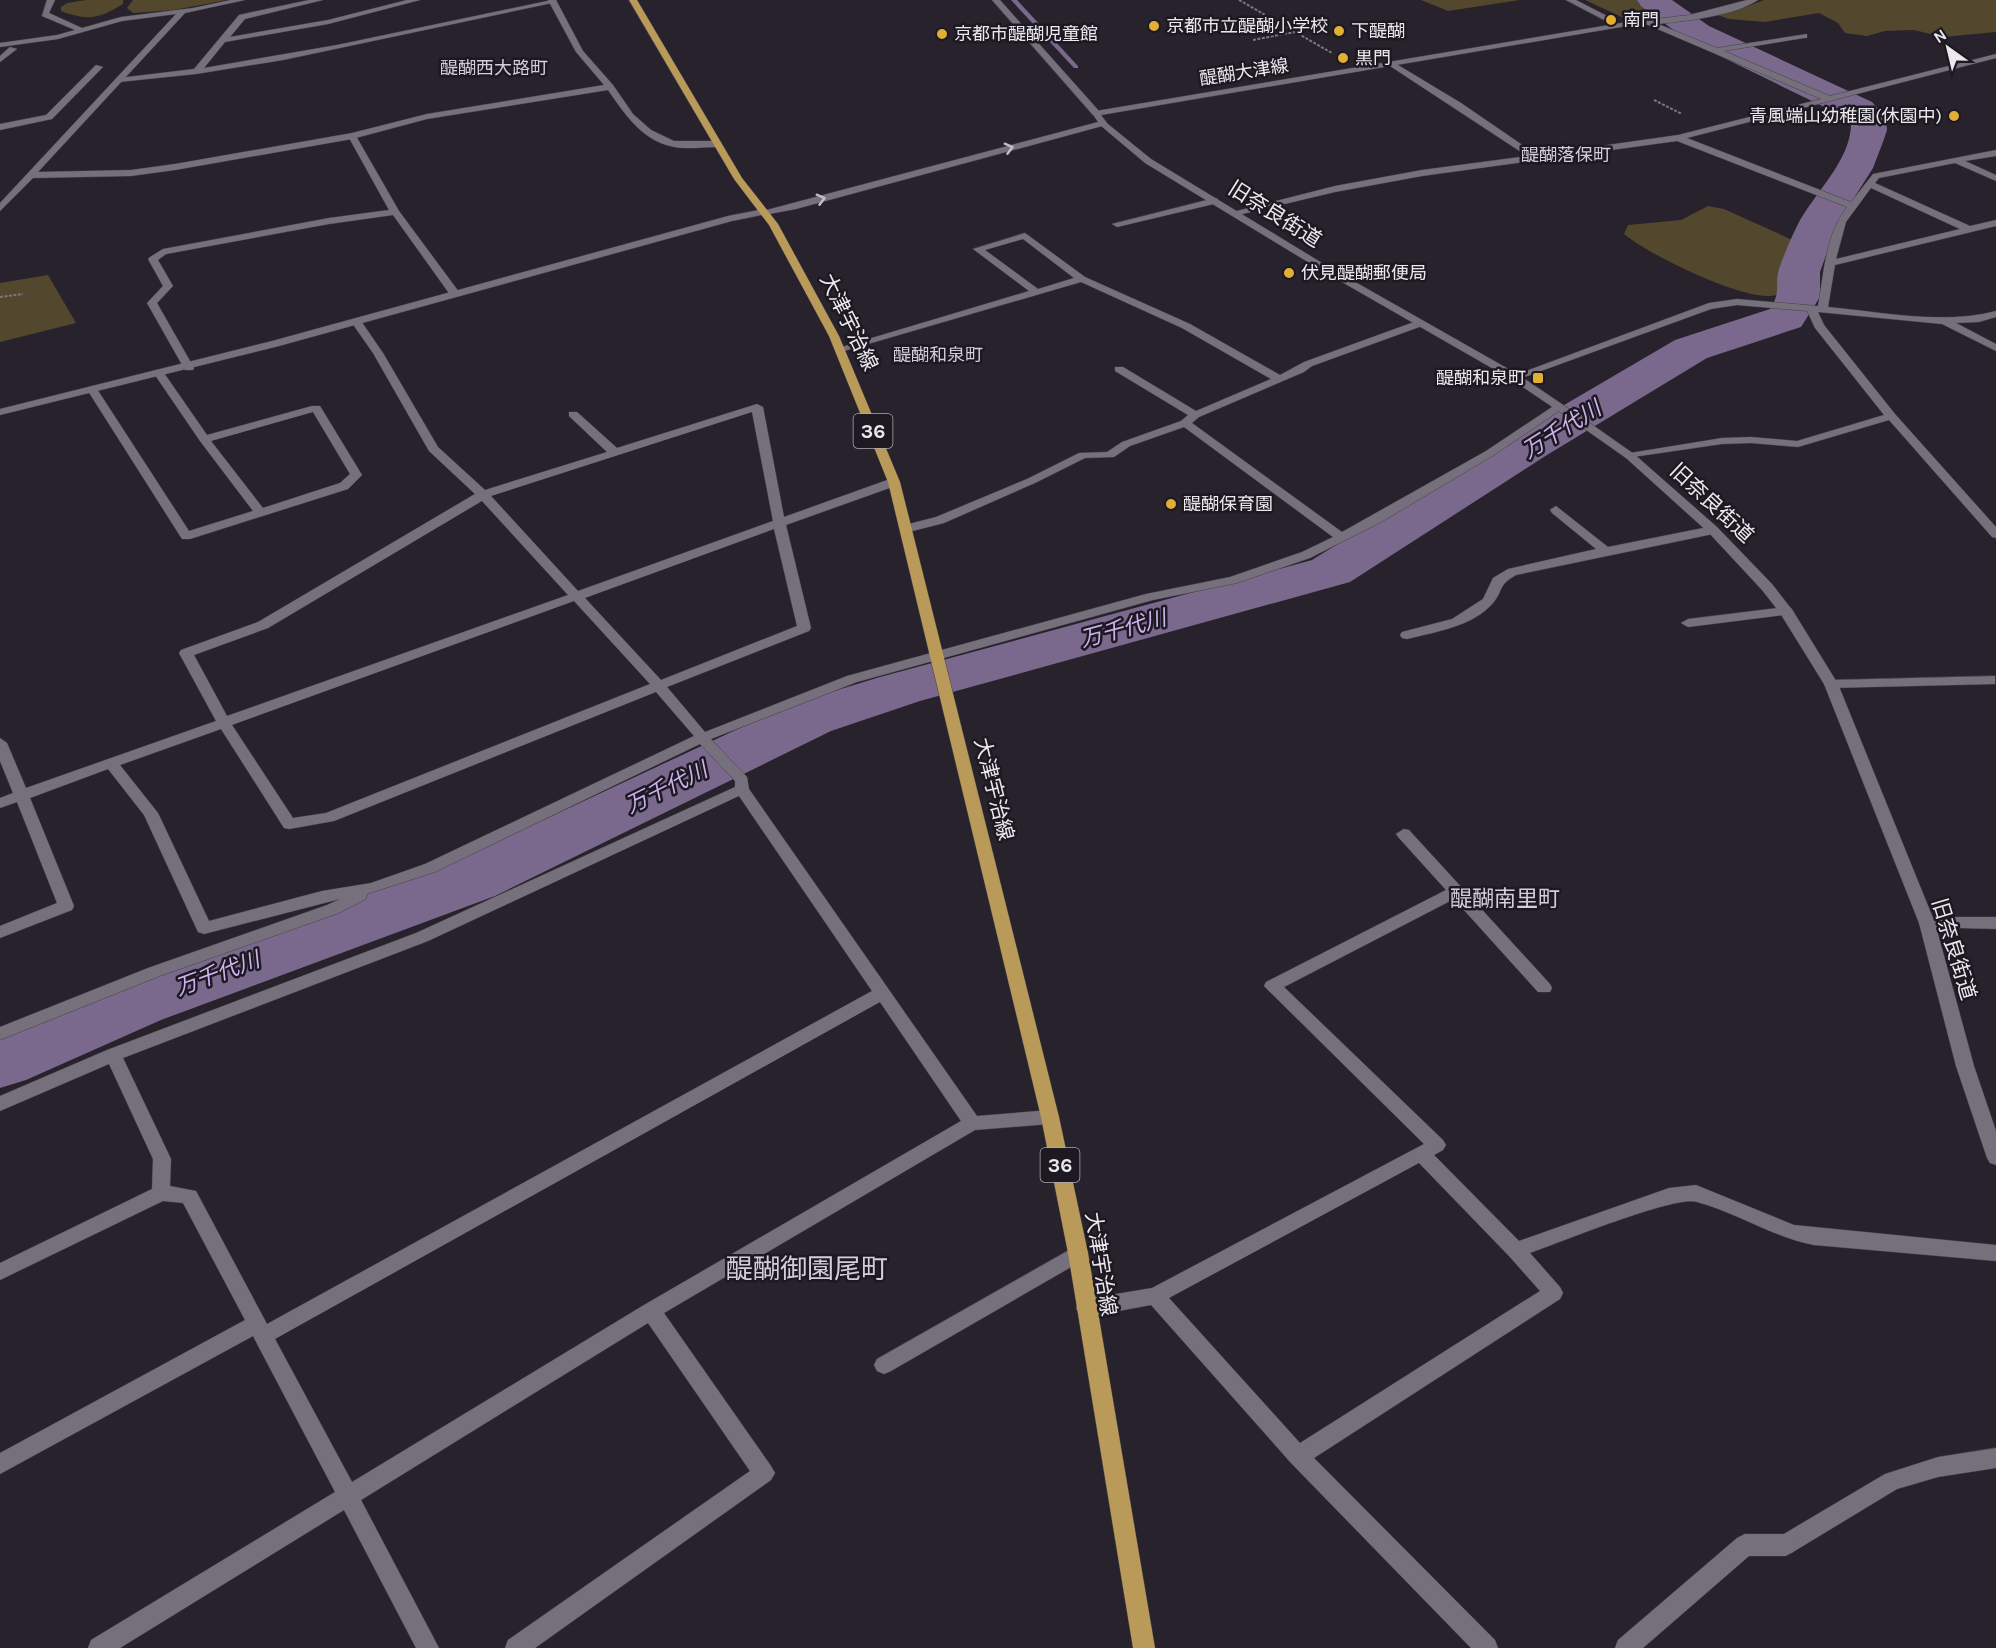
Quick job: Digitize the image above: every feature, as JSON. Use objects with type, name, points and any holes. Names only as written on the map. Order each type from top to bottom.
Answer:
[{"type":"main road","name":"大津宇治線","points":[[633,0],[738,179],[773,224],[840,349],[894,482],[1050,1117],[1078,1253],[1144,1648]]},
{"type":"street","points":[[51,0],[45,14],[81,30]]},
{"type":"street","points":[[0,45],[21,44],[121,19],[241,0]]},
{"type":"street","points":[[196,72],[242,17],[319,0]]},
{"type":"street","points":[[223,40],[328,22],[416,0]]},
{"type":"street","points":[[0,412],[189,368],[731,218],[793,207],[1103,123],[1061,71],[996,0]]},
{"type":"street","points":[[1569,0],[1614,21]]},
{"type":"street","name":"醍醐大津線","points":[[1096,113],[1393,64],[1614,21],[1651,23],[1739,6],[1754,0]]},
{"type":"street","points":[[119,80],[196,72],[279,59],[494,10],[552,1],[580,52],[610,87],[630,116],[648,132],[672,144],[718,144]]},
{"type":"street","points":[[0,208],[183,11]]},
{"type":"street","points":[[1651,23],[1721,50],[1830,98]]},
{"type":"street","points":[[1721,50],[1804,36]]},
{"type":"street","points":[[0,60],[13,49]]},
{"type":"street","points":[[1234,213],[1371,182],[1678,138],[1996,56]]},
{"type":"street","points":[[1393,64],[1536,158]]},
{"type":"street","points":[[0,127],[49,117],[99,67]]},
{"type":"street","points":[[30,175],[131,173],[352,136],[427,117],[610,87]]},
{"type":"street","name":"旧奈良街道","points":[[1103,123],[1148,160],[1418,324],[1515,377],[1630,456],[1713,530],[1767,587],[1786,611],[1831,684],[1927,923],[1965,1066],[1996,1158]]},
{"type":"street","points":[[352,136],[395,212],[455,294]]},
{"type":"street","points":[[1678,138],[1847,204]]},
{"type":"street","points":[[1823,310],[1833,245],[1847,204],[1876,176],[1996,153]]},
{"type":"street","points":[[1957,161],[1996,178]]},
{"type":"street","points":[[1870,184],[1968,229]]},
{"type":"street","points":[[1117,224],[1215,201]]},
{"type":"street","points":[[189,368],[152,303],[168,286],[153,259],[163,252],[329,220],[395,212]]},
{"type":"street","points":[[1831,263],[1996,222]]},
{"type":"street","points":[[1036,292],[978,249],[1025,236],[1082,279],[1186,326],[1279,379]]},
{"type":"street","points":[[840,349],[1082,279]]},
{"type":"street","points":[[1515,377],[1709,306],[1737,302],[1944,321],[1979,319],[1996,314]]},
{"type":"street","points":[[1808,308],[1819,326],[1891,416],[1996,534]]},
{"type":"street","points":[[1944,321],[1996,348]]},
{"type":"street","points":[[357,323],[378,353],[433,449],[483,495],[658,685],[742,785],[972,1123]]},
{"type":"street","points":[[904,529],[940,520],[1031,481],[1083,455],[1110,455],[1126,444],[1190,419],[1308,364],[1418,324]]},
{"type":"street","points":[[1119,369],[1190,419],[1341,537]]},
{"type":"street","points":[[160,375],[204,439],[260,512]]},
{"type":"street","points":[[93,391],[186,537],[344,486],[356,475],[316,408],[204,439]]},
{"type":"street","points":[[757,407],[779,524],[804,628],[329,817],[289,824],[224,723],[186,653],[263,625],[483,495],[615,453],[757,407]]},
{"type":"street","points":[[0,1034],[154,972],[333,909],[373,888],[430,868],[852,680],[937,662],[1152,597],[1233,580],[1306,555],[1379,518],[1564,411]]},
{"type":"street","points":[[573,414],[615,453]]},
{"type":"street","points":[[1630,456],[1722,441],[1751,440],[1798,444],[1891,416]]},
{"type":"street","points":[[0,803],[894,482]]},
{"type":"street","points":[[1556,510],[1606,551]]},
{"type":"street","points":[[1407,635],[1457,622],[1488,602],[1497,581],[1512,572],[1713,530]]},
{"type":"street","points":[[1688,623],[1786,611]]},
{"type":"street","points":[[1831,684],[1995,680]]},
{"type":"street","points":[[0,743],[66,906],[0,932]]},
{"type":"street","points":[[112,764],[151,813],[204,928],[322,896],[373,888]]},
{"type":"street","points":[[0,1104],[113,1054],[422,937],[742,785]]},
{"type":"street","points":[[1404,834],[1544,988]]},
{"type":"street","points":[[1086,1308],[1155,1296],[1437,1145],[1272,986],[1456,891]]},
{"type":"street","points":[[1927,923],[1996,923]]},
{"type":"street","points":[[0,1464],[260,1330],[882,993]]},
{"type":"street","points":[[113,1054],[162,1159],[161,1193]]},
{"type":"street","points":[[99,1648],[651,1311],[972,1123],[1050,1117]]},
{"type":"street","points":[[1298,1456],[1553,1293],[1516,1250],[1421,1154]]},
{"type":"street","points":[[0,1272],[161,1193],[189,1196],[428,1648]]},
{"type":"street","points":[[1516,1250],[1669,1196],[1696,1193],[1791,1233],[1996,1253]]},
{"type":"street","points":[[884,1365],[1078,1253]]},
{"type":"street","points":[[1155,1296],[1298,1456],[1487,1648]]},
{"type":"street","points":[[516,1648],[764,1473],[651,1311]]},
{"type":"street","points":[[1626,1648],[1745,1545],[1785,1545],[1892,1481],[1938,1467],[1996,1458]]},
{"type":"path","points":[[1239,0],[1341,57]]},
{"type":"path","points":[[1253,40],[1296,32]]},
{"type":"path","points":[[0,297],[23,294]]},
{"type":"shaded area","points":[[86,0],[123,0],[123,4],[107,13],[93,17],[61,11],[61,7],[67,3]]},
{"type":"shaded area","points":[[133,0],[227,0],[174,10],[133,13],[127,8]]},
{"type":"shaded area","points":[[1421,0],[1520,0],[1448,11]]},
{"type":"shaded area","points":[[1585,0],[1639,0],[1660,15],[1628,20]]},
{"type":"shaded area","points":[[1764,0],[1996,0],[1996,32],[1943,37],[1914,30],[1885,31],[1867,36],[1845,33],[1838,23],[1819,13],[1765,22],[1729,19],[1715,14],[1743,8]]},
{"type":"shaded area","points":[[1708,206],[1724,209],[1797,242],[1799,252],[1791,268],[1794,283],[1784,292],[1770,296],[1737,290],[1694,274],[1653,253],[1624,234],[1628,225],[1681,220]]},
{"type":"shaded area","points":[[48,275],[76,323],[0,342],[0,283]]},
{"type":"waterway","points":[[1014,0],[1076,67]]},
{"type":"waterway","name":"万千代川","points":[[0,1060],[136,1002],[472,880],[810,718],[900,689],[1331,571],[1530,445],[1691,349],[1786,318],[1799,297],[1799,272],[1817,225],[1854,168],[1869,130],[1868,118],[1860,109],[1698,33],[1652,0]]},
{"type":"place","name":"南門","points":[[1611,20]]},
{"type":"place","name":"京都市立醍醐小学校","points":[[1154,26]]},
{"type":"place","name":"下醍醐","points":[[1339,31]]},
{"type":"place","name":"京都市醍醐児童館","points":[[942,34]]},
{"type":"place","name":"黒門","points":[[1343,58]]},
{"type":"place","name":"青風端山幼稚園(休園中)","points":[[1954,116]]},
{"type":"place","name":"伏見醍醐郵便局","points":[[1289,273]]},
{"type":"place","name":"醍醐和泉町","points":[[1538,378]]},
{"type":"place","name":"醍醐保育園","points":[[1171,504]]},
{"type":"district","name":"醍醐西大路町","points":[[494,68]]},
{"type":"district","name":"醍醐落保町","points":[[1566,155]]},
{"type":"district","name":"醍醐和泉町","points":[[938,355]]},
{"type":"district","name":"醍醐南里町","points":[[1505,898]]},
{"type":"district","name":"醍醐御園尾町","points":[[807,1269]]}]
